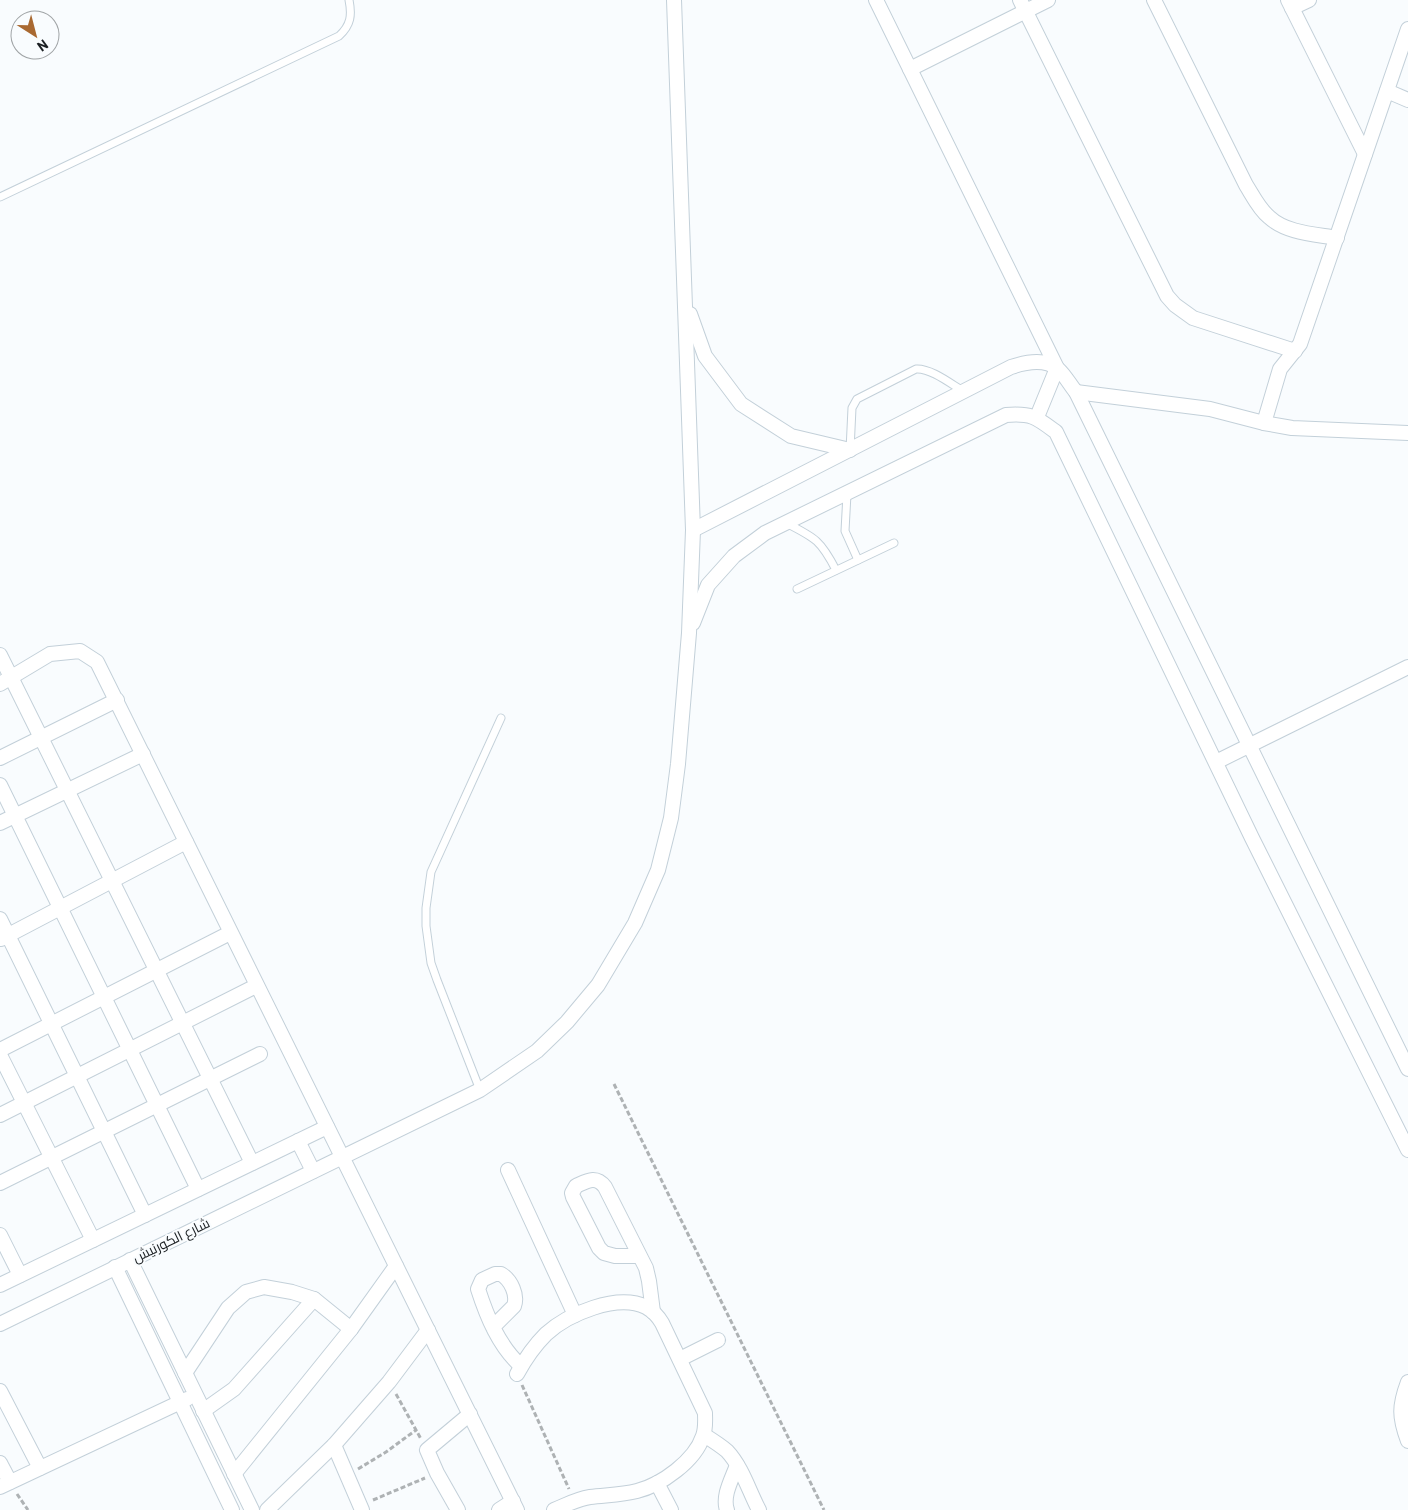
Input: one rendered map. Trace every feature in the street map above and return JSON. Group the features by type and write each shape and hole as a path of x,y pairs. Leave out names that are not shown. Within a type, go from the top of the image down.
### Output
{"street":[{"path":"674,0 693,530 689,633"},
{"path":"876,0 1057,368 1076,392 1408,1069"},
{"path":"910,69 1023,6 1048,0"},
{"path":"1154,0 1257,204 1269,218 1284,227 1337,238"},
{"path":"1310,0 1290,4 1365,154"},
{"path":"1023,6 1174,306 1193,318 1295,351"},
{"path":"1264,423 1280,369 1300,344 1408,29"},
{"path":"1387,92 1408,100"},
{"path":"685,300 705,356 741,404 791,436 850,450"},
{"path":"693,530 1011,367 1026,362 1042,362 1057,368"},
{"path":"1036,417 1057,368"},
{"path":"1076,392 1210,409 1292,428 1408,433"},
{"path":"689,633 708,585 734,556 765,533 1006,415 1022,414 1036,417 1056,432 1216,762 1408,1150"},
{"name":"شارع الكورنيش","path":"0,1324 480,1090 537,1051 567,1022 598,985 635,924 658,870 672,818 689,633"},
{"path":"6,681 50,654 80,651 97,662 515,1506 499,1510"},
{"path":"0,654 6,681 42,737 252,1163"},
{"path":"1216,762 1408,667"},
{"path":"0,758 116,700"},
{"path":"0,824 143,754"},
{"path":"0,785 198,1189"},
{"path":"4,937 186,842"},
{"path":"0,919 4,937 52,1024 146,1215"},
{"path":"0,1050 230,933"},
{"path":"0,1115 256,986"},
{"path":"0,1183 260,1054"},
{"path":"0,1055 94,1240"},
{"path":"0,1285 327,1126"},
{"path":"298,1141 313,1171"},
{"path":"508,1170 575,1315"},
{"path":"639,1256 609,1256 599,1248 573,1198 572,1193 576,1186 592,1180 599,1181 602,1184 646,1268 653,1312"},
{"path":"0,1235 20,1275"},
{"path":"130,1260 252,1510"},
{"path":"234,1474 351,1329 396,1266"},
{"path":"115,1267 232,1510"},
{"path":"185,1373 228,1308 246,1292 264,1287 292,1292 314,1299 351,1329"},
{"path":"203,1411 234,1389 314,1299"},
{"path":"493,1327 519,1370 535,1346 547,1334 575,1315 607,1305 624,1303 639,1305 653,1312 662,1323 705,1413 706,1424 699,1446 678,1469 657,1483 636,1492 554,1510"},
{"path":"267,1510 334,1445 389,1382 428,1330"},
{"path":"680,1360 718,1340"},
{"path":"1408,1382 1400,1408 1402,1425 1408,1441"},
{"path":"0,1391 40,1468"},
{"path":"0,1463 5,1484 196,1395"},
{"path":"458,1510 437,1473 427,1450 470,1414"},
{"path":"704,1435 722,1446 737,1465 759,1510"},
{"path":"334,1445 361,1508"},
{"path":"727,1510 727,1494 737,1465"},
{"path":"657,1483 671,1510"}],"lane":[{"path":"0,197 339,36 351,18 349,0"},
{"path":"850,450 852,408 857,399 916,369 930,372 964,391"},
{"path":"847,493 845,530 858,560"},
{"path":"786,523 816,540 827,552 836,570"},
{"path":"797,589 894,543"},
{"path":"480,1090 431,963 426,926 426,908 431,872 500,718"}],"path":[{"path":"614,1084 824,1510"},
{"path":"519,1370 584,1503"},
{"path":"389,1382 427,1450"},
{"path":"348,1475 386,1452 416,1430"},
{"path":"361,1508 437,1473"}]}
